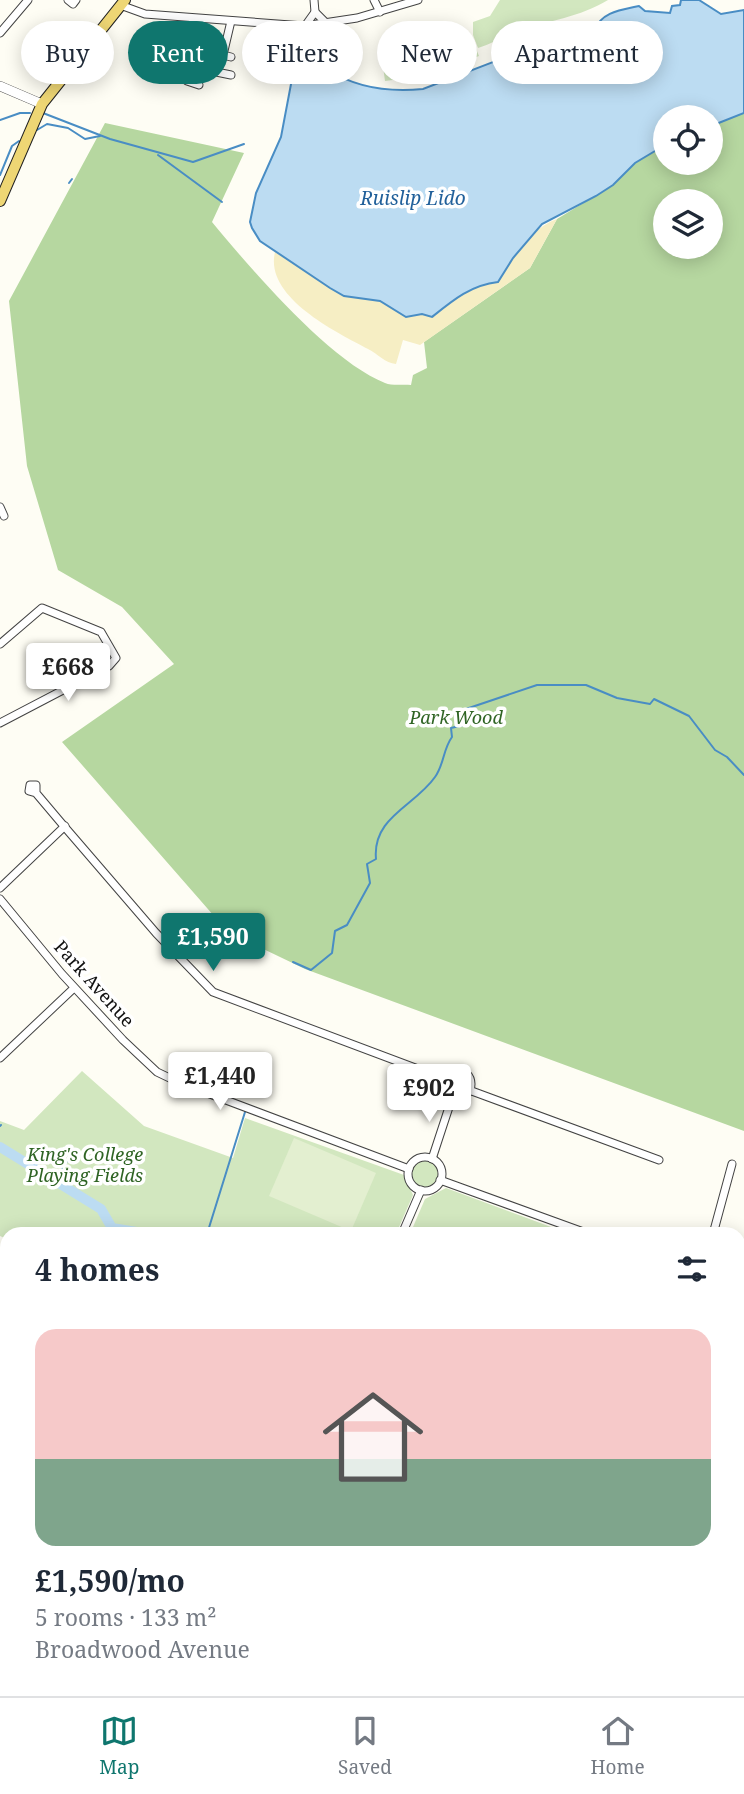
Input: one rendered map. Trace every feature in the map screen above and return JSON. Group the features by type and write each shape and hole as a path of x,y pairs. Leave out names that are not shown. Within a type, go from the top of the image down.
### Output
{"main road":[{"path":"0,201 42,104 124,3"}],"street":[{"path":"0,33 28,0"},
{"path":"314,0 315,12 324,21"},
{"path":"374,0 380,12"},
{"path":"336,21 380,12 418,0"},
{"path":"124,3 145,15 242,22"},
{"path":"309,21 315,12"},
{"path":"228,31 230,21"},
{"path":"228,74 232,75"},
{"path":"0,86 42,104"},
{"path":"0,508 2,515"},
{"path":"0,643 42,608 101,632 116,658 109,666 0,723"},
{"path":"36,793 156,933 213,992 442,1078"},
{"path":"0,888 65,827"},
{"name":"Park Avenue","path":"0,899 74,988 158,1072 178,1082 409,1169"},
{"path":"0,1058 74,988"},
{"path":"451,1070 462,1071 469,1078 469,1090 462,1097 452,1098 443,1092 442,1078 451,1070"},
{"path":"469,1090 659,1160"},
{"path":"432,1159 452,1098"},
{"path":"418,1158 432,1159 441,1170 440,1180 432,1188 421,1190 409,1180 409,1169 418,1158"},
{"path":"715,1227 732,1164"},
{"path":"440,1180 570,1227"},
{"path":"405,1227 421,1190"}],"green space":[{"path":"500,0 608,0 575,15 553,21 491,21 491,43 478,48 476,21 490,16"},
{"name":"Park Wood","path":"744,113 744,1131 305,969 228,932 62,742 174,664 122,607 58,570 27,466 9,301 105,123 244,153 212,222 316,335 363,372 391,384 411,385 413,375 427,368 424,342 530,268 557,219 613,185 635,163 653,152 653,175 723,175 723,121"},
{"name":"King's College Playing Fields","path":"82,1071 144,1126 233,1158 245,1118 404,1175 413,1195 399,1227 0,1227 0,1121 24,1130"},
{"path":"294,1138 376,1173 353,1227 342,1227 269,1196"},
{"path":"425,1161 434,1165 438,1174 434,1183 425,1187 416,1183 412,1174 416,1165"},
{"path":"446,1188 551,1227 413,1227 425,1199"}],"sand":[{"path":"557,219 530,268 420,345 403,340 396,364 338,333 305,311 280,284 275,268 275,252 344,296 380,301 406,317 422,314 432,317 471,290 498,282 530,237"}],"water":[{"name":"Ruislip Lido","path":"681,0 699,0 721,14 744,10 744,113 723,121 723,105 653,105 653,152 635,163 613,185 596,196 542,224 513,258 498,282 471,290 432,317 422,314 406,317 380,301 344,296 260,241 252,228 250,222 256,193 281,137 291,84 359,84 399,90 423,89 436,84 477,84 477,68 491,63 491,84 663,84 663,21 600,21 612,13 639,6 645,11 670,13 672,6 680,5"}],"waterway":[{"path":"0,120 20,113 30,113"},
{"path":"43,113 110,139 193,162 244,144"},
{"path":"37,130 47,124 68,128 85,139 100,136"},
{"path":"0,175 12,146 19,141"},
{"path":"158,155 222,202"},
{"path":"69,183 72,179"},
{"path":"293,962 311,970 332,953 335,931 347,925 370,883 367,864 376,859 381,833 396,813 435,777 452,737 451,728 464,725 463,710 537,685 586,685 617,698 650,704 654,699 689,716 715,750 727,757 744,775"},
{"path":"209,1227 245,1112"},
{"path":"0,1147 101,1209 111,1227"},
{"path":"56,1180 70,1156"}]}
